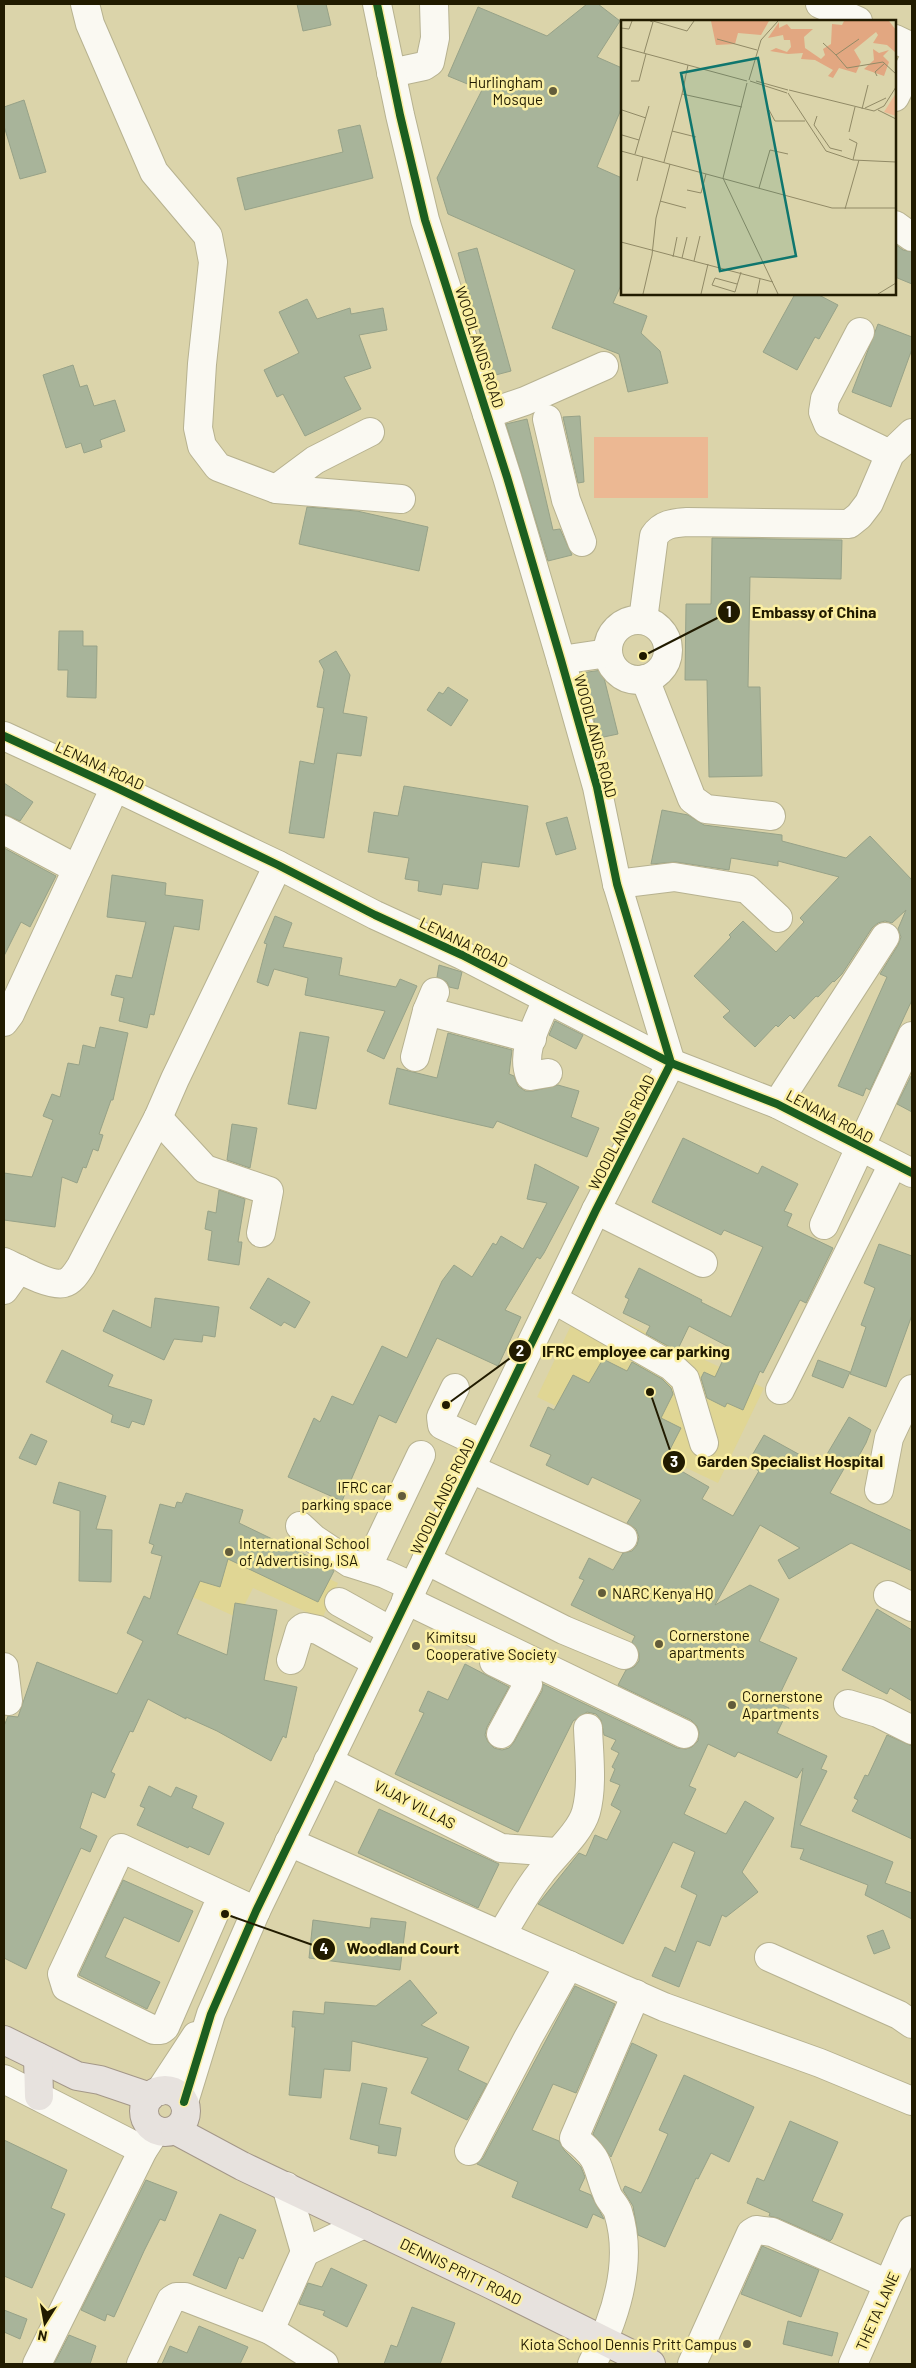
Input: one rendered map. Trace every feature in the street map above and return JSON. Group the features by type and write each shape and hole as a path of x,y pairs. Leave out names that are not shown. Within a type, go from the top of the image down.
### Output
{"main road":[{"name":"DENNIS PRITT ROAD","path":"4,2040 77,2076 96,2092 162,2116 224,2157 364,2224 605,2346 651,2364"},
{"path":"38,2057 39,2096"}],"street":[{"path":"85,4 90,24 154,172 208,236 214,262 202,364 198,428 202,446 218,467 276,489 401,499"},
{"name":"WOODLANDS ROAD","path":"37,2364 162,2116 211,2014 256,1911 328,1761 596,1210 671,1063 617,884 597,787 561,660 487,414 425,220 377,4"},
{"path":"391,73 424,66 430,62 435,38 434,4"},
{"path":"820,4 856,20"},
{"path":"896,39 912,47"},
{"path":"896,97 912,62"},
{"path":"896,100 912,109"},
{"path":"896,226 912,237"},
{"path":"860,332 825,399 823,412 828,424 890,454"},
{"path":"487,414 525,401 604,366"},
{"path":"547,419 566,500 582,542"},
{"path":"276,489 315,460 370,432"},
{"path":"643,620 654,536 658,528 687,522 849,524 860,516 869,503 890,454 912,433"},
{"path":"643,620 657,626 666,638 668,652 664,666 653,676 639,680 625,677 613,667 608,653 609,642 614,632 622,625 632,621 643,620"},
{"path":"561,660 608,653"},
{"path":"646,678 692,799 706,809 771,816"},
{"name":"LENANA ROAD","path":"4,736 115,787 278,865 375,915 462,955 671,1063 778,1104 903,1169"},
{"path":"4,1022 10,1014 115,787"},
{"path":"4,830 77,869"},
{"path":"9,1274 52,1283 64,1283 73,1278 81,1266 158,1118 278,865"},
{"path":"617,884 674,878 747,889 778,918"},
{"path":"778,1104 885,937"},
{"path":"547,999 526,1054 526,1066 530,1076 548,1073"},
{"path":"415,1057 431,1002 532,1039"},
{"path":"824,1226 912,1036"},
{"path":"158,1118 205,1169 269,1191 261,1233"},
{"path":"780,1390 903,1169"},
{"path":"596,1210 703,1263"},
{"path":"553,1299 671,1366 685,1380 704,1444"},
{"path":"454,1388 441,1417 442,1424 482,1444"},
{"path":"879,1490 889,1438 912,1389"},
{"path":"367,1568 421,1455"},
{"path":"471,1469 623,1538"},
{"path":"300,1526 314,1539 350,1563 367,1568 403,1608 527,1680 528,1684 501,1734"},
{"path":"426,1560 564,1630 624,1655"},
{"path":"888,1595 912,1607"},
{"path":"339,1602 403,1608 684,1734"},
{"path":"291,1660 300,1630 304,1627 318,1630 376,1662"},
{"path":"4,1668 8,1701"},
{"path":"848,1704 878,1713 912,1730"},
{"path":"501,1935 538,1876 556,1852 576,1833 585,1814 589,1794 588,1728"},
{"name":"VIJAY VILLAS","path":"328,1761 502,1848 556,1852"},
{"path":"289,1842 664,2008 820,2063 912,2101"},
{"path":"222,1896 165,2027 161,2030 154,2030 66,1988 62,1974 121,1848 256,1911"},
{"path":"769,1957 899,2015 912,2024"},
{"path":"468,2151 569,1965"},
{"path":"592,2364 605,2346 620,2288 626,2254 618,2211 609,2196 598,2162 574,2138 636,1994"},
{"path":"4,2079 39,2096 162,2116"},
{"path":"278,2182 305,2252"},
{"path":"270,2330 305,2252 364,2224"},
{"path":"692,2364 751,2233 756,2230 764,2229 772,2232 888,2284"},
{"name":"THETA LANE","path":"853,2364 912,2230"},
{"path":"141,2364 171,2300 176,2297 185,2297 270,2330 324,2364"},
{"path":"575,2364 605,2346"}],"shaded area":[{"path":"594,437 708,437 708,498 594,498"},
{"path":"582,1302 764,1388 718,1483 537,1397"},
{"name":"International School of Advertising, ISA","path":"202,1520 338,1583 322,1619 253,1588 238,1618 171,1587"}],"building":[{"path":"297,4 326,4 331,25 303,31"},
{"path":"587,4 598,4 620,21 597,57 621,68 621,109 597,167 621,178 621,285 613,303 647,316 641,333 660,351 668,383 628,392 619,354 552,328 575,270 448,214 437,178 482,90 448,76 478,7 547,36"},
{"path":"24,100 46,172 20,179 4,126 4,107"},
{"path":"360,125 373,178 245,210 237,178 343,152 338,130"},
{"path":"896,245 903,250 912,252 912,284 896,277"},
{"path":"477,248 511,371 492,376 458,253"},
{"path":"794,295 819,295 838,305 819,339 815,337 797,370 763,352"},
{"path":"307,299 317,319 350,308 351,314 383,308 387,330 359,335 371,368 344,377 361,409 305,436 283,394 277,397 264,370 299,353 279,312"},
{"path":"878,324 912,337 912,349 891,407 852,392"},
{"path":"73,365 80,387 87,385 94,406 115,400 125,431 100,440 102,447 84,453 81,443 66,448 43,375"},
{"path":"580,416 584,482 578,483 563,417"},
{"path":"527,419 553,530 560,529 572,555 548,561 506,424"},
{"path":"307,507 357,511 428,527 419,571 299,544"},
{"path":"712,538 842,540 841,579 750,577 748,687 760,687 762,776 709,777 707,680 685,680 686,604 711,604"},
{"path":"59,631 83,631 83,646 97,646 96,698 67,697 68,670 58,670"},
{"path":"336,651 350,675 343,713 367,717 361,756 337,753 324,838 289,833 300,761 314,764 324,708 317,707 324,670 319,661"},
{"path":"602,670 618,734 599,738 581,673"},
{"path":"448,687 468,700 451,726 427,710 439,692 443,694"},
{"path":"4,783 33,802 20,821 4,814"},
{"path":"404,786 528,806 519,867 482,862 478,889 443,884 441,895 418,891 419,881 405,879 409,858 368,852 374,812 398,816"},
{"path":"662,810 688,815 704,825 782,835 782,841 846,858 870,836 912,880 912,1000 870,1090 866,1088 863,1096 838,1086 887,977 880,974 898,945 901,937 898,929 906,910 892,923 885,921 878,923 872,928 842,974 818,997 816,996 794,1019 790,1015 778,1027 776,1025 755,1047 723,1017 730,1011 694,976 731,937 729,935 743,921 776,952 804,922 800,918 839,877 778,861 778,866 731,858 729,870 676,862 651,864"},
{"path":"567,817 576,849 556,855 546,823"},
{"path":"4,848 56,876 30,927 21,922 4,956"},
{"path":"112,875 166,883 165,895 203,900 199,930 174,926 154,1015 150,1014 147,1028 119,1021 124,998 111,995 116,975 132,978 146,922 107,917"},
{"path":"275,916 292,923 283,947 342,958 339,975 396,987 400,979 417,986 384,1059 367,1051 385,1011 305,995 308,978 274,969 268,986 257,982 267,944 264,943"},
{"path":"439,965 462,972 458,989 449,987 447,982 437,977"},
{"path":"555,1021 583,1035 576,1049 549,1035"},
{"path":"100,1027 128,1033 113,1100 111,1100 99,1134 103,1135 98,1151 93,1149 86,1168 83,1167 77,1183 62,1177 55,1227 4,1220 4,1173 32,1177 53,1120 43,1116 52,1094 60,1097 68,1063 79,1065 83,1045 95,1048"},
{"path":"300,1032 329,1037 316,1109 288,1104"},
{"path":"448,1033 512,1050 509,1074 514,1076 518,1086 525,1091 558,1085 579,1091 571,1117 599,1128 587,1157 497,1121 493,1128 389,1104 397,1068 437,1078"},
{"path":"912,1077 912,1112 897,1104"},
{"path":"232,1124 257,1128 250,1168 227,1160"},
{"path":"683,1138 758,1174 762,1166 798,1184 784,1211 792,1214 787,1226 833,1248 806,1303 800,1300 763,1373 760,1371 743,1410 727,1403 725,1407 707,1398 701,1378 704,1372 715,1377 729,1347 689,1326 677,1351 646,1334 650,1326 623,1313 629,1299 625,1297 639,1268 731,1317 763,1247 724,1230 721,1235 652,1202"},
{"path":"535,1164 579,1187 544,1253 540,1259 537,1257 505,1310 521,1317 498,1366 437,1338 396,1423 379,1415 342,1501 288,1477 314,1418 320,1422 332,1396 353,1405 382,1346 407,1358 442,1281 454,1265 472,1277 493,1243 496,1245 501,1236 523,1249 547,1203 527,1199"},
{"path":"219,1190 245,1199 238,1242 242,1242 239,1265 208,1260 212,1231 205,1229 208,1211 216,1213"},
{"path":"879,1244 912,1256 912,1315 886,1387 850,1374 866,1327 861,1325 875,1288 864,1283"},
{"path":"268,1278 310,1302 295,1328 284,1322 281,1326 250,1308"},
{"path":"155,1298 219,1307 215,1337 203,1335 202,1342 174,1339 164,1360 103,1331 113,1310 151,1328"},
{"path":"62,1350 113,1375 108,1386 152,1400 144,1425 132,1421 129,1428 111,1422 113,1415 46,1382"},
{"path":"603,1359 627,1371 632,1362 662,1379 671,1388 673,1394 661,1418 681,1428 664,1461 709,1487 702,1499 733,1516 759,1471 747,1464 764,1435 820,1466 849,1417 871,1430 855,1463 849,1460 830,1493 912,1531 912,1571 851,1543 789,1579 778,1560 800,1548 760,1525 715,1605 750,1585 779,1599 759,1641 797,1658 776,1702 789,1708 777,1733 827,1756 821,1769 827,1771 800,1825 893,1862 885,1883 912,1893 912,1919 865,1895 868,1885 800,1859 804,1849 791,1847 803,1768 797,1778 738,1752 735,1757 708,1744 689,1786 696,1789 684,1814 726,1834 745,1801 774,1818 742,1872 758,1892 726,1917 722,1915 710,1946 697,1941 679,1987 652,1976 665,1947 675,1952 697,1895 681,1887 695,1852 673,1842 623,1944 538,1904 579,1853 586,1856 595,1835 607,1840 621,1811 611,1805 620,1785 610,1781 615,1769 612,1767 619,1753 611,1749 616,1740 604,1735 601,1720 596,1714 587,1712 573,1721 518,1832 395,1774 424,1713 419,1711 428,1691 448,1700 465,1664 509,1687 487,1727 485,1735 488,1742 494,1748 502,1750 509,1748 514,1742 542,1691 543,1684 677,1748 686,1749 692,1747 698,1741 699,1732 697,1726 691,1720 618,1685 626,1670 634,1667 639,1661 639,1653 632,1642 635,1636 571,1605 584,1580 579,1578 589,1558 613,1570 623,1553 632,1551 637,1545 639,1537 636,1529 627,1523 641,1500 592,1477 588,1485 546,1465 551,1455 530,1446 548,1407 554,1410 573,1375 589,1383"},
{"path":"818,1360 850,1372 843,1388 812,1376"},
{"path":"31,1434 47,1441 36,1465 19,1458"},
{"path":"59,1482 106,1496 96,1529 112,1530 111,1582 79,1581 80,1511 53,1503"},
{"path":"186,1493 243,1510 239,1523 320,1562 334,1571 318,1602 228,1559 220,1587 200,1581 177,1634 227,1655 235,1603 277,1610 264,1680 297,1687 286,1738 283,1736 271,1761 217,1731 186,1717 186,1719 148,1699 133,1732 130,1731 111,1772 115,1774 105,1798 92,1792 80,1828 97,1836 90,1852 81,1848 26,1969 4,1958 4,1726 8,1716 18,1717 37,1662 117,1694 143,1641 127,1633 144,1596 150,1599 162,1556 151,1553 154,1545 149,1543 160,1504 175,1508 177,1502 182,1503"},
{"path":"877,1609 912,1630 912,1701 890,1688 887,1694 842,1670"},
{"path":"887,1735 912,1746 912,1839 852,1811 858,1800 854,1798 865,1775 868,1776"},
{"path":"149,1786 171,1797 176,1787 197,1796 192,1808 224,1823 209,1855 189,1846 188,1848 137,1825 145,1808 140,1806"},
{"path":"379,1809 499,1864 478,1908 358,1853"},
{"path":"123,1880 193,1911 179,1942 124,1917 105,1957 160,1982 147,2009 79,1975"},
{"path":"371,1918 406,1922 400,1970 309,1958 313,1920 370,1928"},
{"path":"883,1930 890,1948 874,1954 867,1936"},
{"path":"410,1980 437,2013 421,2025 469,2047 458,2070 487,2084 467,2120 411,2093 428,2058 352,2041 350,2071 324,2069 321,2098 289,2095 295,2027 292,2027 293,2011 324,2014 325,2002 376,2006"},
{"path":"575,1986 615,2004 576,2093 553,2084 532,2130 559,2141 564,2150 581,2167 585,2177 579,2190 591,2195 604,2219 593,2214 587,2228 512,2197 518,2182 477,2164 483,2158"},
{"path":"632,2043 657,2055 611,2157 593,2134"},
{"path":"684,2075 754,2107 729,2162 711,2153 698,2179 696,2178 665,2247 638,2235 633,2206 623,2190 625,2186 641,2193 668,2134 659,2130"},
{"path":"362,2083 387,2088 379,2124 401,2128 396,2156 378,2153 379,2146 350,2139"},
{"path":"790,2121 838,2142 812,2201 843,2214 830,2241 778,2218 769,2216 770,2213 747,2203 757,2178 764,2181"},
{"path":"4,2140 67,2170 51,2208 65,2214 32,2288 4,2276"},
{"path":"146,2180 177,2192 165,2221 160,2219 114,2317 107,2314 105,2321 81,2310"},
{"path":"220,2214 256,2230 243,2259 239,2257 226,2289 193,2275"},
{"path":"762,2246 819,2270 801,2317 741,2294"},
{"path":"331,2268 367,2285 347,2327 323,2315 325,2311 299,2304 308,2283 322,2287"},
{"path":"412,2307 455,2323 440,2364 384,2364 391,2345 397,2347"},
{"path":"4,2310 27,2319 20,2339 4,2332"},
{"path":"788,2321 838,2333 832,2356 783,2344"},
{"path":"199,2326 248,2347 240,2364 162,2364 170,2346 187,2353"},
{"path":"69,2335 96,2346 90,2364 54,2364"}],"cycle path":[{"path":"184,2102 211,2014 256,1911 596,1210 671,1063 617,884 597,787 561,660 507,477 425,220 400,115 377,4"},
{"path":"4,736 115,787 278,865 375,915 462,955 671,1063 777,1104 912,1173"}],"place":[{"name":"Hurlingham Mosque","path":"553,91"},
{"name":"Embassy of China","path":"643,656"},
{"name":"Garden Specialist Hospital","path":"650,1392"},
{"name":"IFRC employee car parking","path":"446,1405"},
{"name":"IFRC car parking space","path":"402,1496"},
{"name":"International School of Advertising, ISA","path":"229,1552"},
{"name":"NARC Kenya HQ","path":"602,1593"},
{"name":"Cornerstone apartments","path":"659,1644"},
{"name":"Kimitsu Cooperative Society","path":"416,1646"},
{"name":"Cornerstone Apartments","path":"732,1705"},
{"name":"Woodland Court","path":"225,1914"},
{"name":"Kiota School Dennis Pritt Campus","path":"747,2344"}]}
